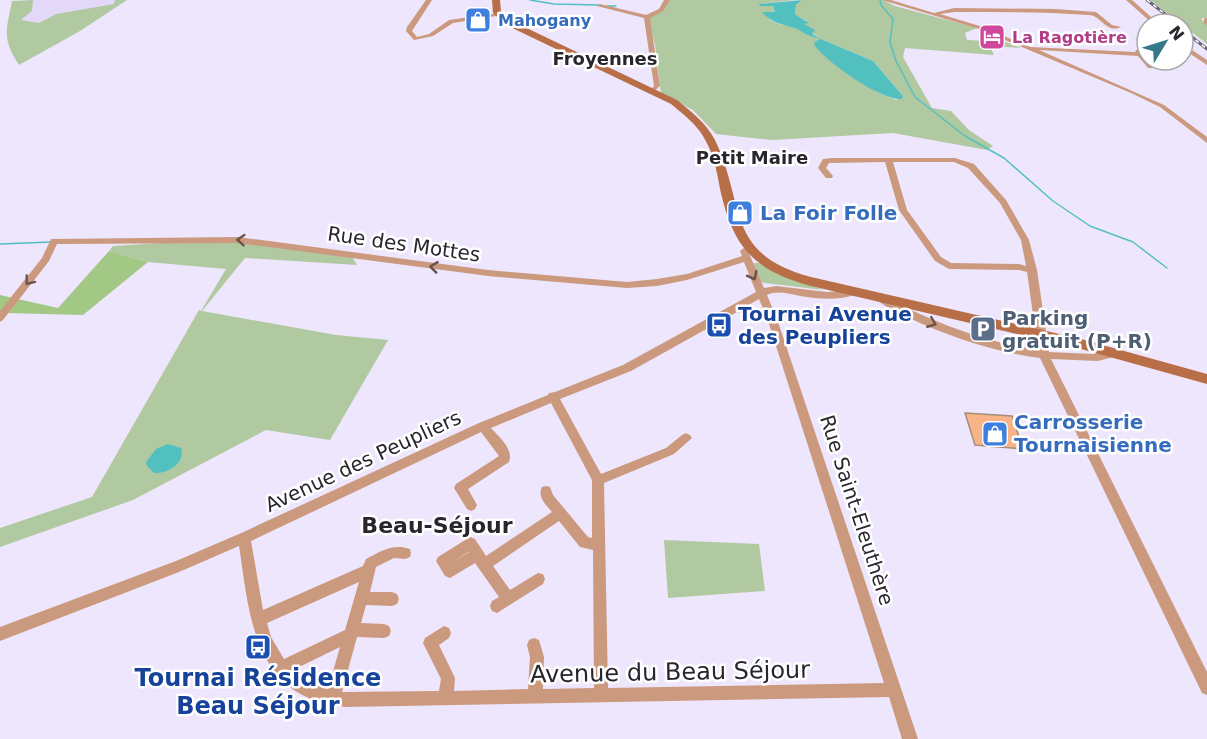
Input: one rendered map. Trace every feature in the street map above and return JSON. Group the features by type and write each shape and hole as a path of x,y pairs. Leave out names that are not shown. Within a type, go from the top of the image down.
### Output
{"main road":[{"path":"496,0 496,10 509,23 690,112 708,132 714,145 746,252 767,264 786,274 854,292 1040,334 1207,379"}],"street":[{"path":"429,0 410,27 411,36 416,39 431,35 452,21 499,15"},
{"path":"600,6 647,17 662,9 668,0"},
{"path":"885,0 981,28 1156,103 1207,141"},
{"path":"1129,0 1142,12"},
{"path":"934,14 950,10 1055,11 1096,14 1111,27"},
{"path":"647,17 657,86 652,92"},
{"path":"1024,47 1135,52"},
{"path":"888,160 903,210 939,259 949,266 1019,267 1032,270"},
{"path":"829,176 822,168 826,161 955,160 971,166 1002,202 1025,240 1032,270 1044,355 1207,687"},
{"name":"Rue des Mottes","path":"0,318 46,259 54,241 238,240 352,257 555,279 645,284 703,273 746,252"},
{"name":"Rue Saint-Eleuthère","path":"746,252 772,319 910,739"},
{"name":"Avenue des Peupliers","path":"0,634 179,566 483,426 627,368 763,294 776,289 832,295 854,292"},
{"path":"880,298 903,312 1005,350 1092,358 1106,357 1113,353"},
{"path":"736,308 772,319"},
{"path":"553,396 598,480 601,696"},
{"path":"471,506 459,488 505,458 505,453 483,426"},
{"path":"598,480 670,451 686,438"},
{"path":"546,491 547,497 585,543 600,545"},
{"path":"538,579 503,603 481,559 560,514"},
{"name":"Avenue du Beau Séjour","path":"244,538 264,639 280,668 299,685 333,698 345,700 894,690"},
{"path":"333,698 371,562 393,552 405,553"},
{"path":"260,620 368,572"},
{"path":"361,598 392,599"},
{"path":"280,668 351,633 384,632"},
{"path":"444,633 430,643 448,678 446,698"},
{"path":"534,645 537,657 535,696"}],"shaded area":[{"path":"33,0 125,0 56,14 39,23 21,20 32,11"},
{"path":"33,0 32,11 21,20 39,23 56,14 114,4 115,0 127,0 80,31 19,65 10,48 7,34 12,1"},
{"path":"667,0 795,0 760,4 773,6 775,13 763,12 771,20 793,27 810,36 820,37 811,33 813,31 804,24 807,21 795,14 796,5 802,0 883,0 895,6 977,28 965,33 967,40 1006,42 1021,48 990,46 994,55 905,48 903,57 932,108 951,111 969,130 993,146 987,150 893,133 772,140 716,134 693,110 661,93 655,45 648,17 662,9","holes":["821,39 873,61 903,96 896,100 877,92"]},
{"path":"802,0 796,5 795,14 809,23 804,24 815,30 812,34 821,38 773,21 762,12 775,12 773,6 760,6 759,4"},
{"path":"1150,0 1207,0 1207,17 1201,19 1207,24 1207,44 1195,35 1195,12 1166,12"},
{"path":"821,39 873,61 903,96 902,99 881,94 843,71 815,46 814,42"},
{"path":"223,239 352,257 357,265 245,258 202,311 336,335 388,340 330,440 266,430 133,500 0,547 0,528 92,497 199,310 201,311 226,269 148,262 109,251 113,246"},
{"path":"109,251 148,262 83,315 4,313 0,320 0,295 58,308"},
{"path":"753,263 759,263 782,275 824,290 764,283 760,281"},
{"path":"168,444 181,448 181,458 174,467 164,472 154,473 146,462 156,449"},
{"path":"664,540 759,544 765,591 668,598"}],"building":[{"name":"Carrosserie Tournaisienne","path":"965,413 1012,416 1023,449 975,445"}],"waterway":[{"path":"530,0 554,4 599,5"},
{"path":"880,0 881,5 893,19 890,42 896,61 915,97 965,136 1004,158 1053,201 1090,226 1133,242 1167,268"},
{"path":"607,6 616,6"},
{"path":"0,244 51,242"}],"railway":[{"path":"1147,0 1162,12"},
{"path":"1195,40 1207,49"}],"place":[{"name":"Mahogany","path":"478,20"},
{"name":"La Ragotière","path":"992,37"},
{"name":"La Foir Folle","path":"740,213"},
{"name":"Tournai Avenue des Peupliers","path":"719,325"},
{"name":"Parking gratuit (P+R)","path":"983,329"},
{"name":"Carrosserie Tournaisienne","path":"995,434"},
{"name":"Tournai Résidence Beau Séjour","path":"258,647"}],"district":[{"name":"Froyennes","path":"605,59"},
{"name":"Petit Maire","path":"752,158"},
{"name":"Beau-Séjour","path":"437,525"}]}
